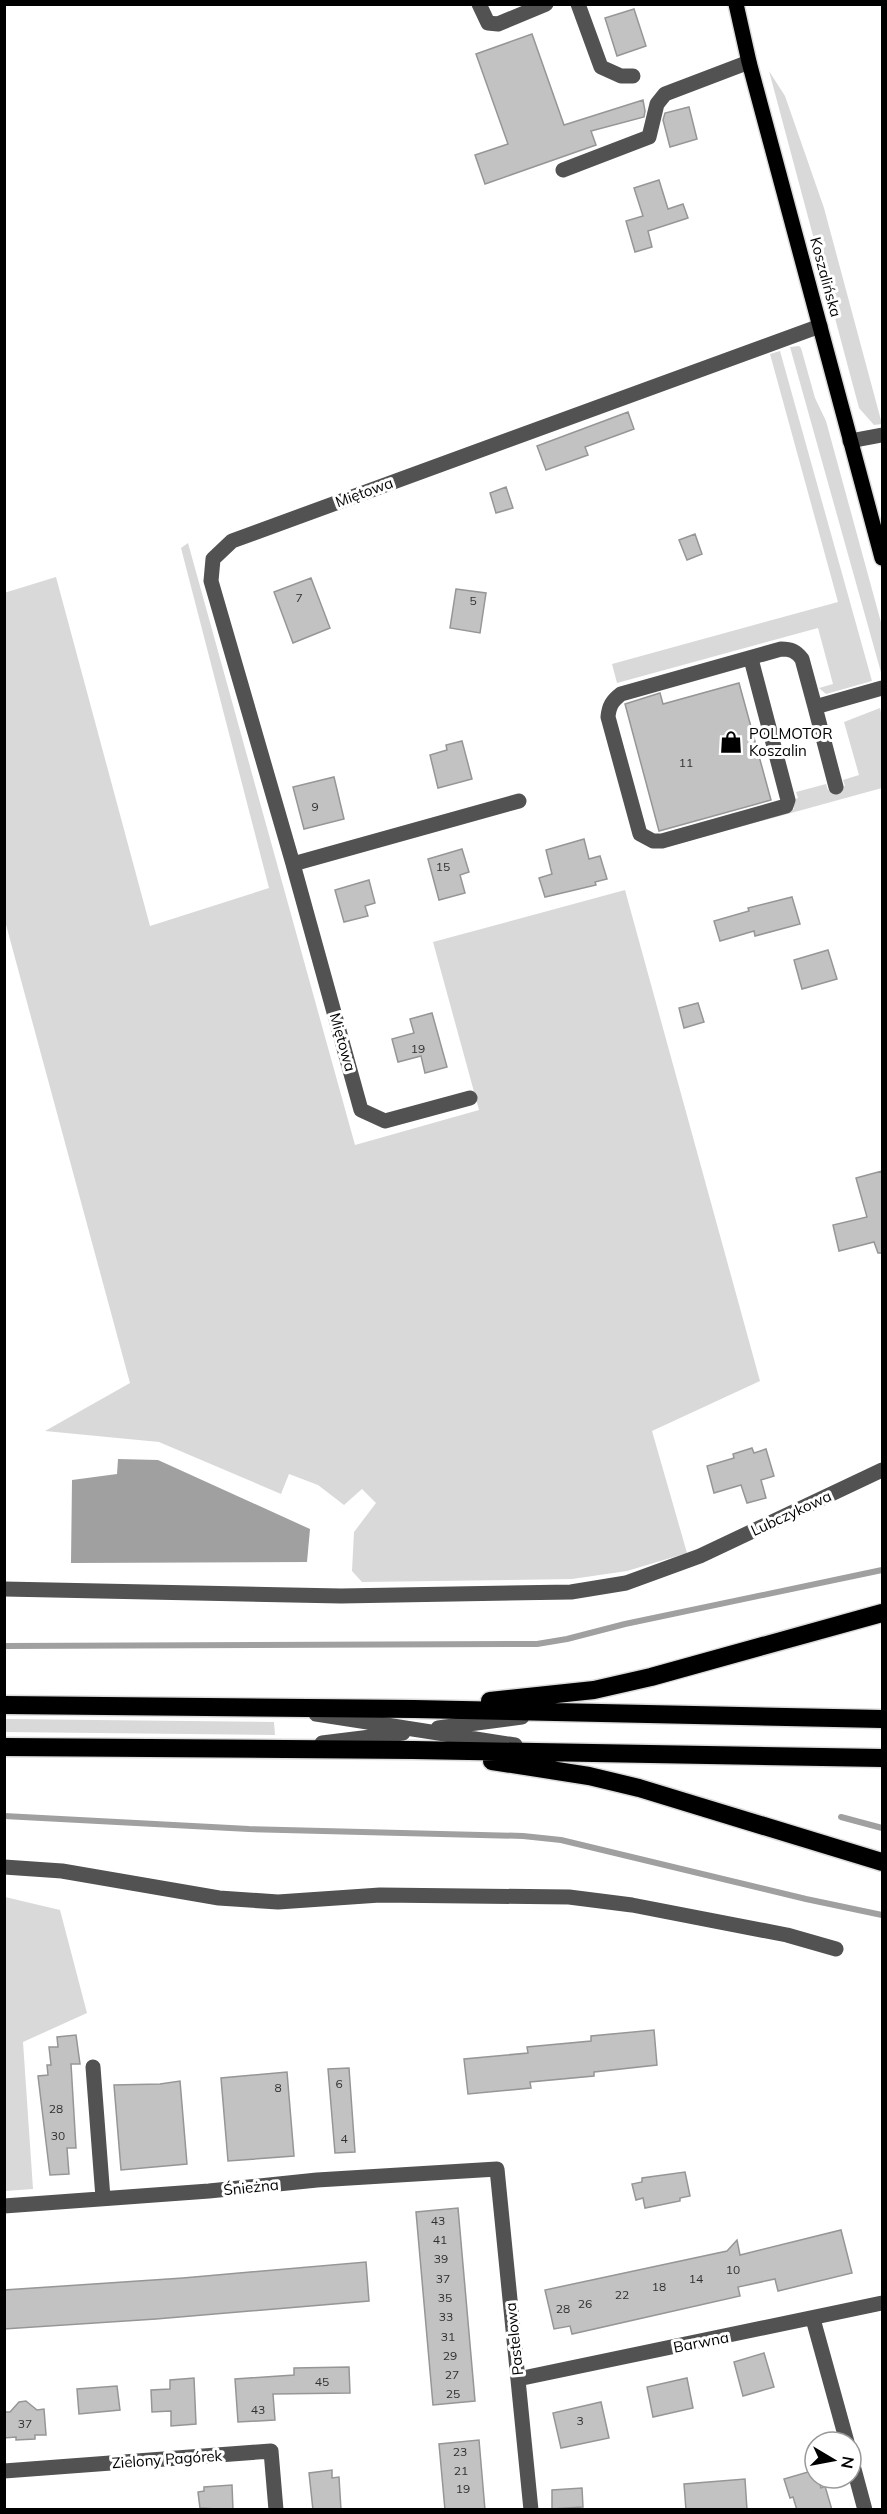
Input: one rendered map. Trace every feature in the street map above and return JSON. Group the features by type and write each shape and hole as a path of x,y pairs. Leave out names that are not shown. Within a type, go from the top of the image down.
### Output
{"highway":[{"path":"414,1709 594,1690 651,1677 882,1613"},
{"path":"4,1705 414,1709 882,1719"},
{"path":"4,1747 284,1748 882,1758"},
{"path":"413,1750 599,1778 882,1862"}],"main road":[{"name":"Koszalińska","path":"735,4 882,558"}],"street":[{"path":"478,4 488,23 498,24 546,4"},
{"path":"578,4 601,67 621,76 633,76"},
{"path":"563,170 649,137 657,104 665,94 749,62"},
{"name":"Miętowa","path":"470,1098 385,1121 362,1110 210,581 213,559 232,541 820,326"},
{"path":"850,441 882,435"},
{"path":"750,659 788,801 786,806 662,841 645,838 640,834 608,717 613,700 621,694 781,649 797,652 802,658 836,787"},
{"path":"815,707 882,688"},
{"path":"293,864 519,801"},
{"name":"Lubczykowa","path":"4,1589 341,1596 571,1592 626,1583 700,1556 882,1470"},
{"path":"268,1707 556,1752"},
{"path":"284,1748 557,1713"},
{"path":"4,1867 62,1871 219,1898 278,1902 380,1895 569,1897 632,1905 776,1933 836,1949"},
{"path":"93,2067 103,2198"},
{"name":"Śnieżna","path":"4,2206 209,2192 317,2180 497,2169"},
{"name":"Pastelowa","path":"497,2169 531,2510"},
{"name":"Barwna","path":"518,2379 882,2303"},
{"path":"813,2319 844,2430"},
{"name":"Zielony Pagórek","path":"4,2471 271,2451 276,2510"},
{"path":"860,2490 865,2510"}],"shaded area":[{"path":"769,71 785,96 824,208 882,424 874,425 859,408"},
{"path":"799,346 815,398 826,421 882,626 882,676 790,347"},
{"path":"780,351 872,681 826,694 819,688 833,684 818,628 617,683 612,664 838,602 770,354"},
{"path":"188,543 355,1145 479,1110 433,942 625,890 760,1381 652,1431 687,1553 627,1571 572,1579 362,1582 352,1571 354,1532 376,1503 362,1489 344,1505 318,1485 289,1474 281,1494 159,1442 45,1431 130,1383 5,921 4,593 56,577 150,926 269,888 181,548"},
{"path":"880,708 882,788 663,848 662,845 794,809 792,800 798,798 796,792 826,784 828,790 845,786 843,780 859,775 844,722"},
{"path":"118,1459 158,1460 310,1529 307,1562 71,1563 72,1480 117,1474"},
{"path":"5,1719 274,1722 275,1735 5,1732"},
{"path":"5,1897 60,1910 87,2013 23,2042 33,2189 5,2191"}],"building":[{"path":"634,9 646,46 617,56 605,18"},
{"path":"532,34 564,125 643,100 644,117 591,131 596,145 485,184 475,155 508,144 476,54"},
{"path":"689,107 697,139 670,147 663,120 665,113"},
{"path":"659,180 668,209 683,204 688,218 648,231 652,247 635,252 626,221 643,216 634,188"},
{"path":"628,412 634,429 585,447 588,455 546,470 537,446"},
{"path":"506,487 513,508 496,513 490,493"},
{"path":"695,534 702,554 687,560 679,540"},
{"path":"311,578 330,628 293,643 274,592"},
{"path":"456,589 486,593 480,633 450,628"},
{"path":"739,683 771,800 659,831 625,704 660,693 663,704"},
{"path":"462,741 472,779 438,788 430,755 447,750 446,745"},
{"path":"334,777 344,819 304,829 293,787"},
{"path":"584,839 589,859 600,856 607,879 595,882 596,885 545,897 539,878 552,874 546,850"},
{"path":"462,849 469,872 460,875 465,893 439,900 428,859"},
{"path":"369,880 375,903 365,906 368,916 344,922 335,890"},
{"path":"792,897 800,924 755,936 754,931 720,941 714,921 749,911 748,908"},
{"path":"828,950 837,979 802,989 794,960"},
{"path":"698,1003 704,1022 684,1028 679,1008"},
{"path":"432,1013 447,1067 425,1073 421,1056 398,1062 392,1039 414,1033 410,1019"},
{"path":"882,1171 882,1253 878,1253 874,1242 839,1251 833,1225 867,1217 856,1178"},
{"path":"752,1448 754,1453 766,1449 774,1476 761,1480 766,1498 747,1503 741,1485 714,1493 707,1466 734,1458 733,1454"},
{"path":"654,2030 657,2065 594,2072 594,2076 530,2082 531,2088 468,2094 464,2059 528,2053 527,2047 591,2041 591,2036"},
{"path":"76,2035 80,2064 71,2064 76,2148 67,2148 69,2174 50,2175 38,2076 48,2075 47,2065 51,2065 49,2047 58,2047 57,2037"},
{"path":"349,2068 355,2152 335,2153 328,2069"},
{"path":"287,2072 294,2156 228,2161 221,2078"},
{"path":"180,2081 187,2164 121,2170 114,2085"},
{"path":"685,2172 690,2196 680,2198 680,2201 645,2208 643,2198 636,2200 632,2184 642,2182 642,2178"},
{"path":"458,2208 475,2401 433,2405 416,2212"},
{"path":"841,2230 852,2273 778,2291 775,2279 738,2287 740,2296 572,2334 570,2326 554,2329 545,2290 727,2251 737,2240 740,2255"},
{"path":"366,2262 369,2301 4,2329 4,2290 183,2278"},
{"path":"764,2353 774,2387 743,2396 734,2362"},
{"path":"349,2367 350,2393 273,2394 275,2420 238,2422 235,2379 294,2375 294,2368"},
{"path":"194,2378 196,2424 171,2426 171,2411 152,2412 151,2390 170,2389 170,2380"},
{"path":"687,2378 693,2408 653,2417 647,2387"},
{"path":"117,2386 120,2410 79,2414 77,2389"},
{"path":"26,2401 37,2410 44,2409 46,2435 35,2435 35,2439 4,2438 4,2412 10,2412 19,2402"},
{"path":"601,2402 609,2438 561,2448 553,2413"},
{"path":"479,2440 485,2510 445,2510 439,2444"},
{"path":"332,2470 332,2478 339,2477 341,2510 313,2510 309,2473"},
{"path":"803,2473 803,2490 826,2490 832,2510 797,2510 793,2497 790,2498 784,2479"},
{"path":"745,2479 747,2510 686,2510 684,2484"},
{"path":"232,2485 233,2510 200,2508 198,2492 204,2491 204,2487"},
{"path":"582,2488 583,2507 552,2509 552,2490"}],"waterway":[{"path":"4,1646 537,1644 882,1570"},
{"path":"4,1816 249,1829 523,1836 561,1840 882,1915"},
{"path":"841,1817 882,1828"}],"place":[{"name":"POLMOTOR Koszalin","path":"731,742"}]}
